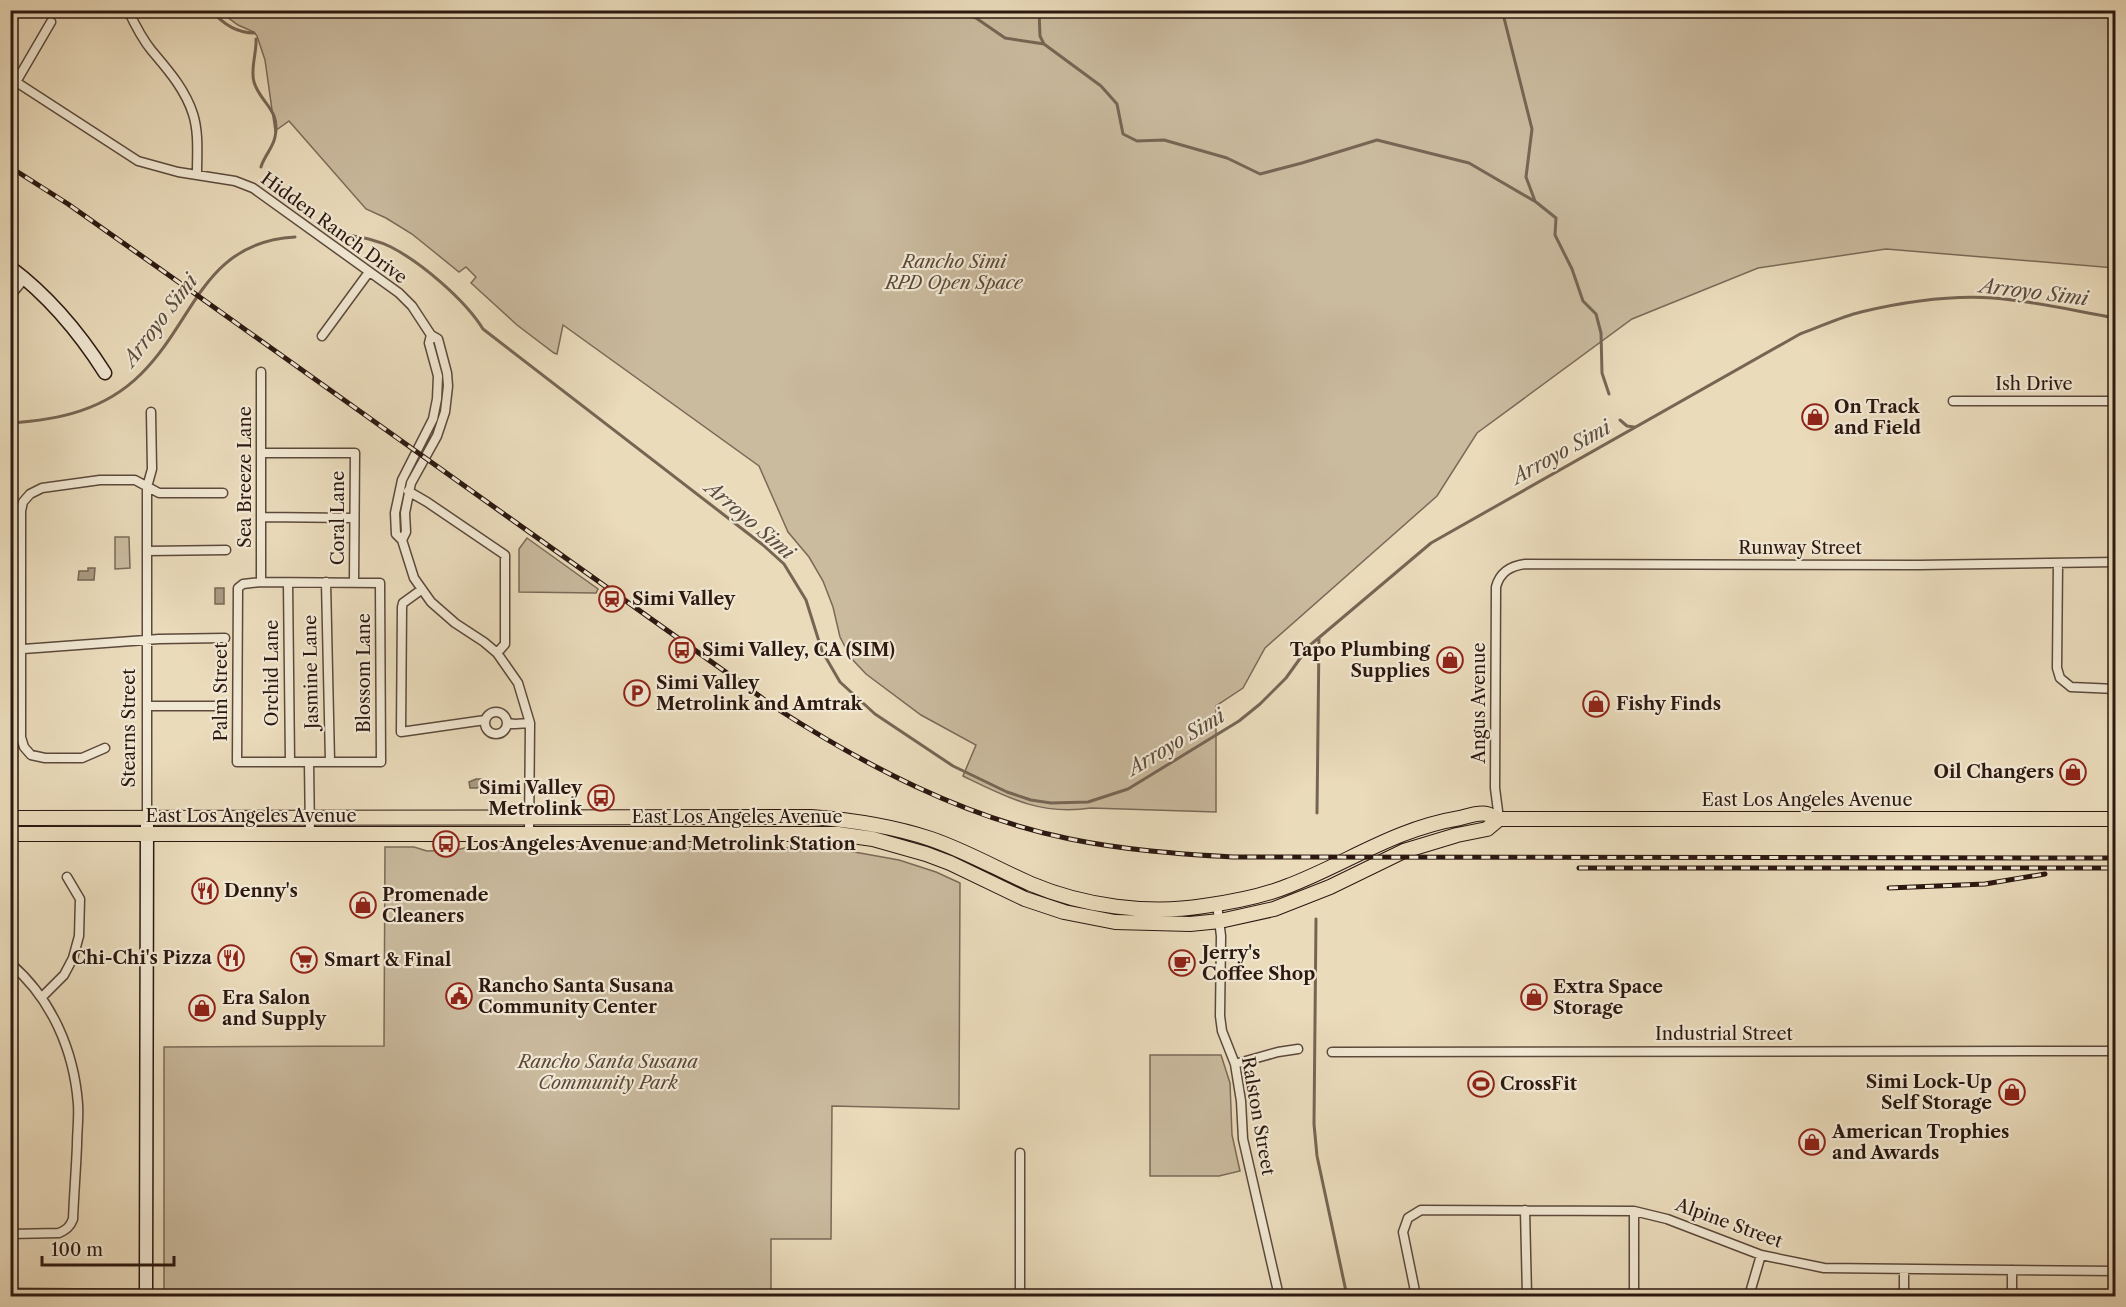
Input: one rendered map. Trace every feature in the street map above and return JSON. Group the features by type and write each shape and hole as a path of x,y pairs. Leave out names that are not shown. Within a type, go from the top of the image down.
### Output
{"main road":[{"path":"10,267 48,298 69,321 105,374"},
{"name":"East Los Angeles Avenue","path":"10,818 811,817 850,820 887,827 932,840 1037,886 1087,901 1145,908 1190,908 1239,901 1287,886 1385,840 1427,826 1485,813 1499,819 2115,819"},
{"name":"Stearns Street","path":"146,1295 147,818"},
{"name":"East Los Angeles Avenue","path":"10,834 813,834 854,836 890,843 926,854 1025,899 1064,912 1115,922 1190,924 1220,921 1274,909 1305,898 1404,851 1457,835 1487,829 1499,819"}],"street":[{"path":"128,10 151,50 169,70 193,114 197,137 197,174"},
{"path":"14,80 51,22"},
{"name":"Hidden Ranch Drive","path":"14,80 138,161 159,168 235,181 253,188 399,293 412,306 431,335 438,339 445,358 448,386 445,412 437,436 415,472 408,492 405,513 406,532 402,540"},
{"path":"322,336 369,272"},
{"path":"10,296 25,278"},
{"name":"Hidden Ranch Drive","path":"431,335 429,343 438,376 437,399 433,419 407,467 398,491 396,534 402,540 409,566 421,590 454,623 497,653 518,683 530,723 530,834"},
{"name":"Sea Breeze Lane","path":"261,372 261,582"},
{"name":"Ish Drive","path":"1953,401 2115,400"},
{"name":"Stearns Street","path":"147,818 147,487 152,469 151,412"},
{"name":"Coral Lane","path":"261,453 355,453 354,582"},
{"path":"105,748 82,758 45,758 31,755 24,747 21,737 21,511 23,502 30,494 42,488 100,480 135,480 159,493 223,493"},
{"path":"408,492 428,502 505,555 505,644 497,653"},
{"path":"261,517 354,518"},
{"path":"147,551 226,550"},
{"name":"Runway Street","path":"1496,587 1502,573 1510,567 1525,564 2115,562"},
{"path":"2058,563 2057,668 2060,678 2072,687 2115,689"},
{"path":"261,582 354,582"},
{"name":"Palm Street","path":"261,582 243,584 238,588 237,762 381,762"},
{"name":"Jasmine Lane","path":"326,582 330,762"},
{"name":"Blossom Lane","path":"354,582 380,583 381,762"},
{"name":"Orchid Lane","path":"288,583 290,762"},
{"name":"Angus Avenue","path":"1496,587 1495,788 1499,819"},
{"path":"421,590 403,603 402,607 401,732 485,720"},
{"path":"10,650 89,643 225,638"},
{"path":"148,706 220,706"},
{"path":"497,712 505,717 507,723 502,732 492,734 485,727 485,720 489,714 497,712"},
{"path":"507,723 530,723"},
{"path":"309,762 310,835"},
{"path":"42,997 64,975 73,958 79,936 80,899 67,877"},
{"name":"Ralston Street","path":"1217,904 1220,921 1222,1031 1235,1064 1241,1101 1243,1139 1279,1296"},
{"path":"10,963 23,974 42,997 63,1035 76,1081 79,1107 72,1221 68,1228 59,1233 10,1234"},
{"path":"1235,1064 1298,1049"},
{"name":"Industrial Street","path":"1332,1052 2115,1051"},
{"path":"1020,1153 1020,1296"},
{"name":"Alpine Street","path":"1416,1296 1403,1232 1407,1220 1414,1212 1421,1210 1634,1211 1667,1219 1761,1255 1824,1268 2115,1271"},
{"path":"1525,1210 1527,1296"},
{"path":"1634,1211 1634,1296"},
{"path":"1749,1296 1761,1255"},
{"path":"1904,1269 1904,1296"},
{"path":"2012,1270 2012,1296"},
{"path":"10,1293 146,1295"}],"green space":[{"name":"Rancho Simi RPD Open Space","path":"219,11 2115,11 2115,268 1886,249 1758,268 1632,319 1477,433 1437,496 1265,648 1243,688 1216,706 1216,812 1091,808 1073,810 1040,807 994,791 963,776 976,745 921,715 866,674 851,658 840,637 833,607 823,581 809,557 788,532 759,466 563,325 557,354 554,353 517,325 471,283 476,277 466,267 459,272 412,234 366,209 289,121 275,131 265,60 257,36"},
{"path":"115,537 129,537 130,568 115,569"},
{"path":"527,538 598,589 596,593 519,592 519,549"},
{"name":"Rancho Santa Susana Community Park","path":"385,847 414,847 427,851 469,847 511,847 516,851 544,851 550,847 832,848 899,860 936,872 960,883 959,1109 832,1106 831,1239 771,1239 771,1296 164,1296 164,1047 384,1046"},
{"path":"1150,1055 1221,1055 1230,1083 1232,1135 1240,1171 1219,1176 1150,1176"}],"shaded area":[{"path":"88,568 95,568 94,580 78,580 79,571 88,571"},
{"path":"215,588 224,588 224,604 215,604"},
{"path":"485,779 486,788 470,788 469,782"}],"waterway":[{"path":"211,10 230,26 254,33"},
{"path":"949,10 976,18"},
{"path":"973,10 976,18 1005,38 1044,44 1101,86 1117,104 1123,134 1137,141 1164,140 1227,158 1260,174 1377,140 1469,163 1536,202 1556,218 1555,235 1572,269 1583,301 1596,314 1601,333 1602,373 1609,394"},
{"path":"1039,10 1040,36 1044,44"},
{"path":"1502,10 1532,129 1526,177 1535,201"},
{"path":"256,39 254,82 273,113 276,127 274,141 261,167"},
{"name":"Arroyo Simi","path":"347,235 386,245 416,262 442,283 465,306 483,329 763,545 784,564 806,600 822,651 840,682 875,714 953,766 1007,792 1031,800 1051,803 1088,802 1128,789 1239,721 1286,678 1309,646 1431,543 1800,334 1861,312 1943,298 1993,298 2024,301 2116,318"},
{"name":"Arroyo Simi","path":"10,423 63,416 97,405 112,396 141,374 159,353 220,269 240,253 264,242 295,237"},
{"path":"1620,420 1627,426 1634,427"},
{"path":"1317,813 1319,638"},
{"path":"1316,919 1314,1124 1317,1156 1347,1296"}],"railway":[{"path":"10,167 68,204 187,288 776,708 880,769 954,803 992,817 1030,829 1090,843 1151,851 1233,857 2116,858"},
{"path":"1579,868 2116,868"},
{"path":"1889,888 1985,884 2045,874"}],"place":[{"name":"On Track and Field","path":"1815,417"},
{"name":"Simi Valley","path":"612,599"},
{"name":"Simi Valley, CA (SIM)","path":"682,650"},
{"name":"Tapo Plumbing Supplies","path":"1450,660"},
{"name":"Simi Valley Metrolink and Amtrak","path":"637,693"},
{"name":"Fishy Finds","path":"1596,704"},
{"name":"Oil Changers","path":"2073,772"},
{"name":"Simi Valley Metrolink","path":"601,798"},
{"name":"Los Angeles Avenue and Metrolink Station","path":"446,844"},
{"name":"Denny's","path":"205,891"},
{"name":"Promenade Cleaners","path":"363,905"},
{"name":"Chi-Chi's Pizza","path":"231,958"},
{"name":"Smart & Final","path":"304,960"},
{"name":"Jerry's Coffee Shop","path":"1182,963"},
{"name":"Rancho Santa Susana Community Center","path":"459,996"},
{"name":"Extra Space Storage","path":"1534,997"},
{"name":"Era Salon and Supply","path":"202,1008"},
{"name":"CrossFit","path":"1481,1084"},
{"name":"Simi Lock-Up Self Storage","path":"2012,1092"},
{"name":"American Trophies and Awards","path":"1812,1142"}]}
